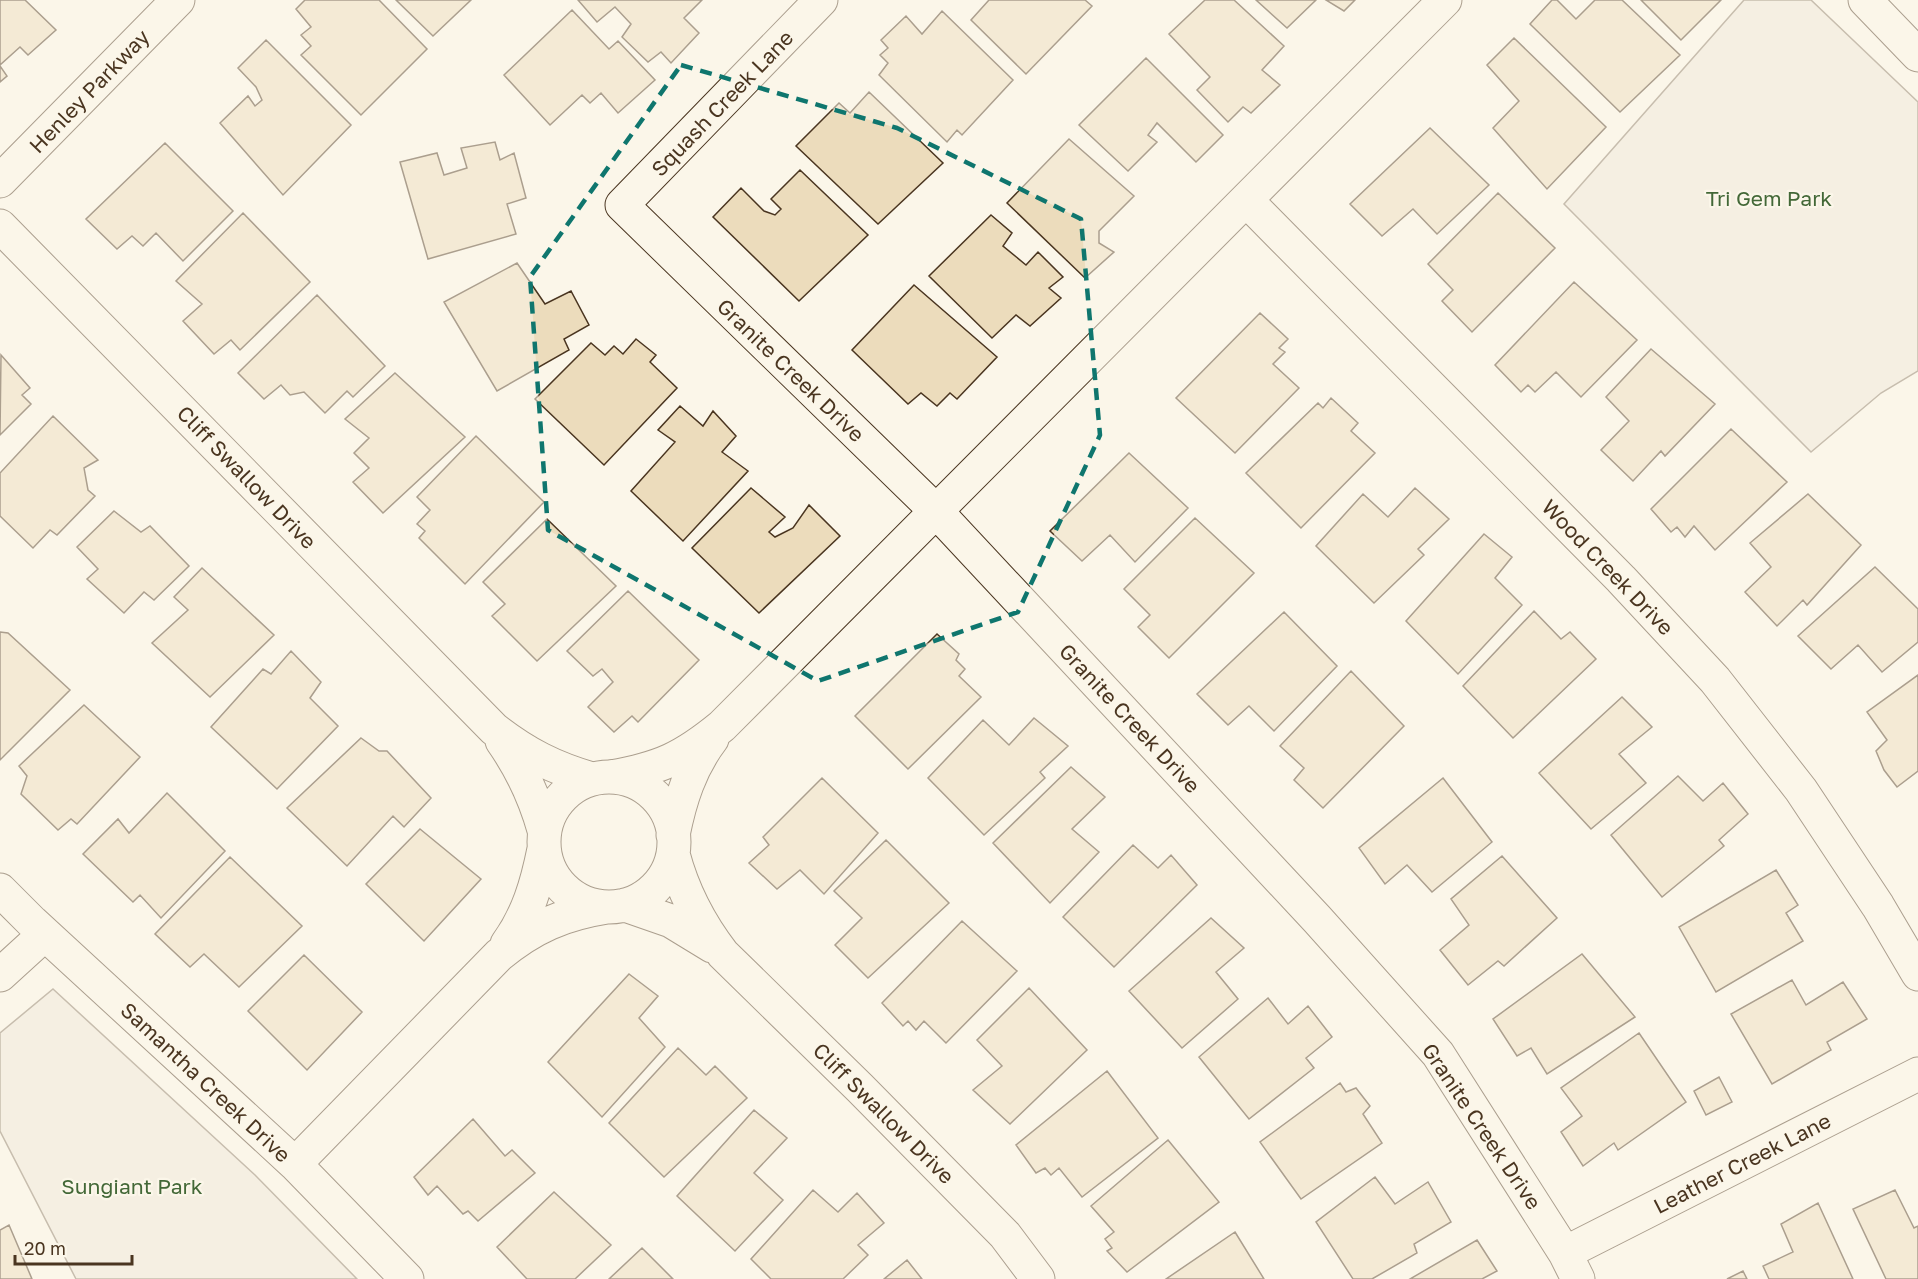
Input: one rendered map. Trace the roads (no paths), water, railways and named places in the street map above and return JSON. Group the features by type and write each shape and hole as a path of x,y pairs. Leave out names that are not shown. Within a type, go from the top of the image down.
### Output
{"street":[{"name":"Henley Parkway","path":"0,181 178,0"},
{"name":"Squash Creek Lane","path":"622,205 821,0"},
{"path":"499,956 528,909 538,879 550,813 561,797 575,786 602,778 643,771 675,760 700,745 722,726 1445,0"},
{"path":"1865,0 1918,55"},
{"name":"Wood Creek Drive","path":"1247,201 1621,579 1715,680 1801,790 1878,906 1918,974"},
{"name":"Granite Creek Drive","path":"622,205 936,511 1200,793 1438,1054 1572,1266"},
{"name":"Cliff Swallow Drive","path":"0,226 494,729 541,761 602,778"},
{"path":"295,1164 517,940 560,918 642,898 656,887 667,872 678,809 687,783 702,753 722,726"},
{"name":"Cliff Swallow Drive","path":"494,729 514,758 530,789 544,840"},
{"path":"602,778 629,780 653,795 669,817 673,845"},
{"path":"544,840 549,867 558,883 571,896 588,904 616,906"},
{"name":"Cliff Swallow Drive","path":"673,845 680,880 691,905 705,931 723,954 1005,1235 1038,1279"},
{"name":"Samantha Creek Drive","path":"0,890 295,1164 407,1279"},
{"name":"Cliff Swallow Drive","path":"616,906 671,921 698,936 723,954"},
{"path":"0,975 45,934"},
{"name":"Leather Creek Lane","path":"1572,1266 1918,1074"}],"park label":[{"name":"Tri Gem Park","path":"1769,198"},
{"name":"Sungiant Park","path":"132,1186"}]}
